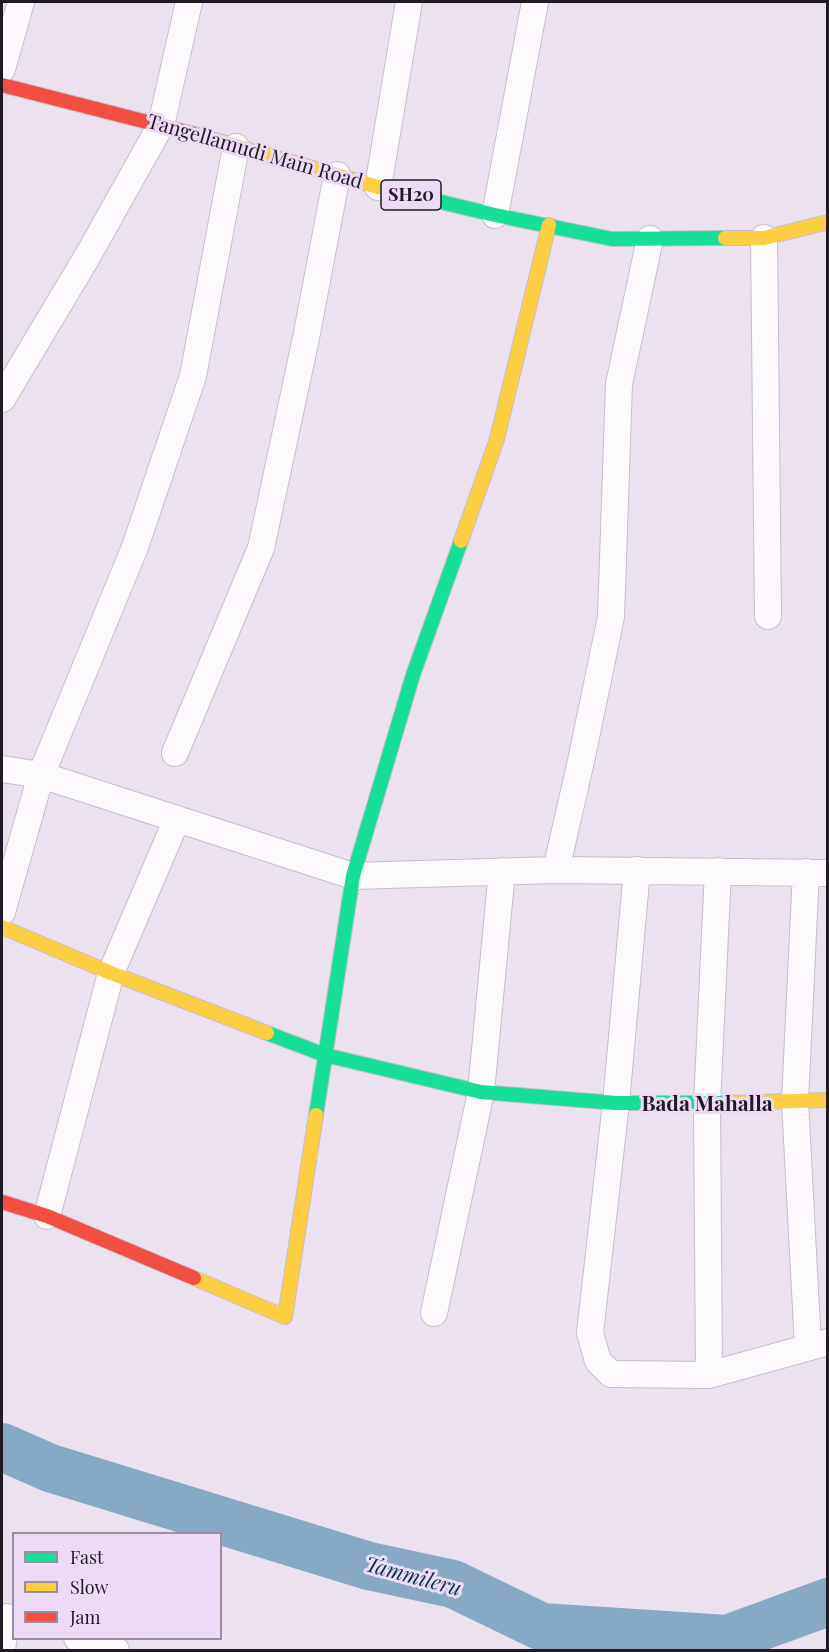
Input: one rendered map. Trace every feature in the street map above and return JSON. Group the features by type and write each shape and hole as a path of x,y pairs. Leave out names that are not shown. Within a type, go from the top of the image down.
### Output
{"street":[{"path":"2,69 21,2"},
{"path":"2,399 87,257 161,125 189,2"},
{"path":"378,187 409,2"},
{"path":"495,216 535,2"},
{"name":"Tangellamudi Main Road","path":"2,85 161,125 378,187 495,216 612,239 764,238 828,222"},
{"path":"2,912 42,775 135,547 193,376 236,147"},
{"path":"176,753 261,548 304,350 338,175"},
{"path":"2,1202 47,1216 285,1317 353,876 413,675 497,439 549,225"},
{"path":"764,238 768,616"},
{"path":"556,870 611,616 619,384 651,239"},
{"path":"2,769 42,775 353,876 556,870 637,870 817,872 795,1101 818,1344 709,1375 611,1374 598,1361 590,1333 616,1103 637,870"},
{"path":"47,1216 111,973 177,819"},
{"path":"434,1313 481,1092 502,871"},
{"path":"709,1375 707,1104 718,871"},
{"path":"2,927 111,973 325,1055 481,1092 616,1103 707,1104 828,1100"},
{"path":"2,1649 7,1617"},
{"path":"84,1640 116,1650"}],"waterway":[{"name":"Tammileru","path":"2,1447 50,1468 369,1566 453,1584 542,1627 727,1639 828,1602"}],"traffic: fast":[{"path":"412,195 612,239 725,238"},
{"path":"316,1115 353,876 413,675 461,541"},
{"path":"267,1033 325,1055 481,1092 616,1103 729,1103"}],"traffic: slow":[{"path":"194,134 412,195"},
{"path":"725,238 764,238 828,222"},
{"path":"461,541 497,439 549,225"},
{"path":"2,927 111,973 267,1033"},
{"path":"729,1103 828,1100"},
{"path":"194,1278 285,1317 316,1115"}],"traffic: jam":[{"path":"2,85 194,134"},
{"path":"2,1202 47,1216 194,1278"}],"district":[{"name":"Bada Mahalla","path":"707,1104"}]}
